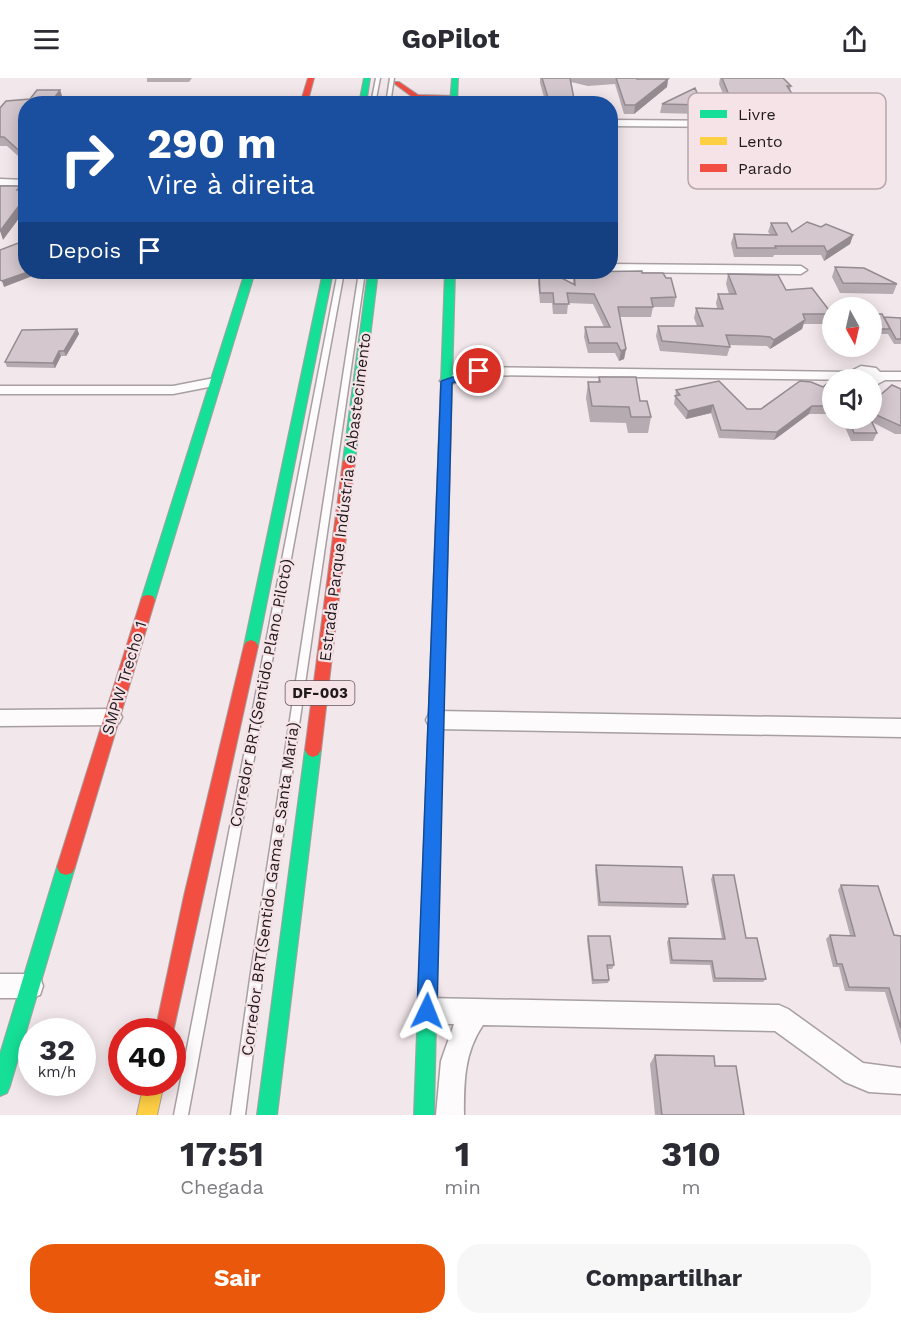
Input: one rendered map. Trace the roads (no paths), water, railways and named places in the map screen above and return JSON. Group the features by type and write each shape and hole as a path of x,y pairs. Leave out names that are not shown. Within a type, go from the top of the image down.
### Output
{"main road":[{"path":"305,96 311,78"},
{"path":"364,96 367,78"},
{"path":"453,96 455,78"},
{"path":"396,80 415,96"},
{"path":"395,96 396,80"},
{"name":"SMPW Trecho 1","path":"0,1086 214,382 248,279"},
{"path":"168,1018 193,896 242,687 327,279"},
{"name":"Estrada Parque Indústria e Abastecimento","path":"267,1115 372,279"},
{"path":"424,1115 447,364 453,279"},
{"path":"147,1115 151,1096"}],"street":[{"path":"618,123 688,124"},
{"path":"0,182 18,183"},
{"path":"618,268 801,270"},
{"path":"447,364 476,372 822,377"},
{"path":"447,381 476,372"},
{"path":"882,378 901,376"},
{"path":"0,390 173,390 214,382"},
{"path":"173,390 209,400"},
{"path":"0,717 112,717"},
{"path":"436,720 901,728"},
{"path":"0,986 31,986"},
{"path":"427,1011 779,1018 854,1073 869,1080 901,1081"},
{"path":"450,1115 452,1062 466,1026 477,1012"}],"lane":[{"path":"375,96 378,78"},
{"path":"391,96 396,80"},
{"name":"Corredor BRT(Sentido Plano Piloto)","path":"181,1115 340,279"},
{"name":"Corredor BRT(Sentido Gama e Santa Maria)","path":"238,1115 256,979 361,279"}]}
